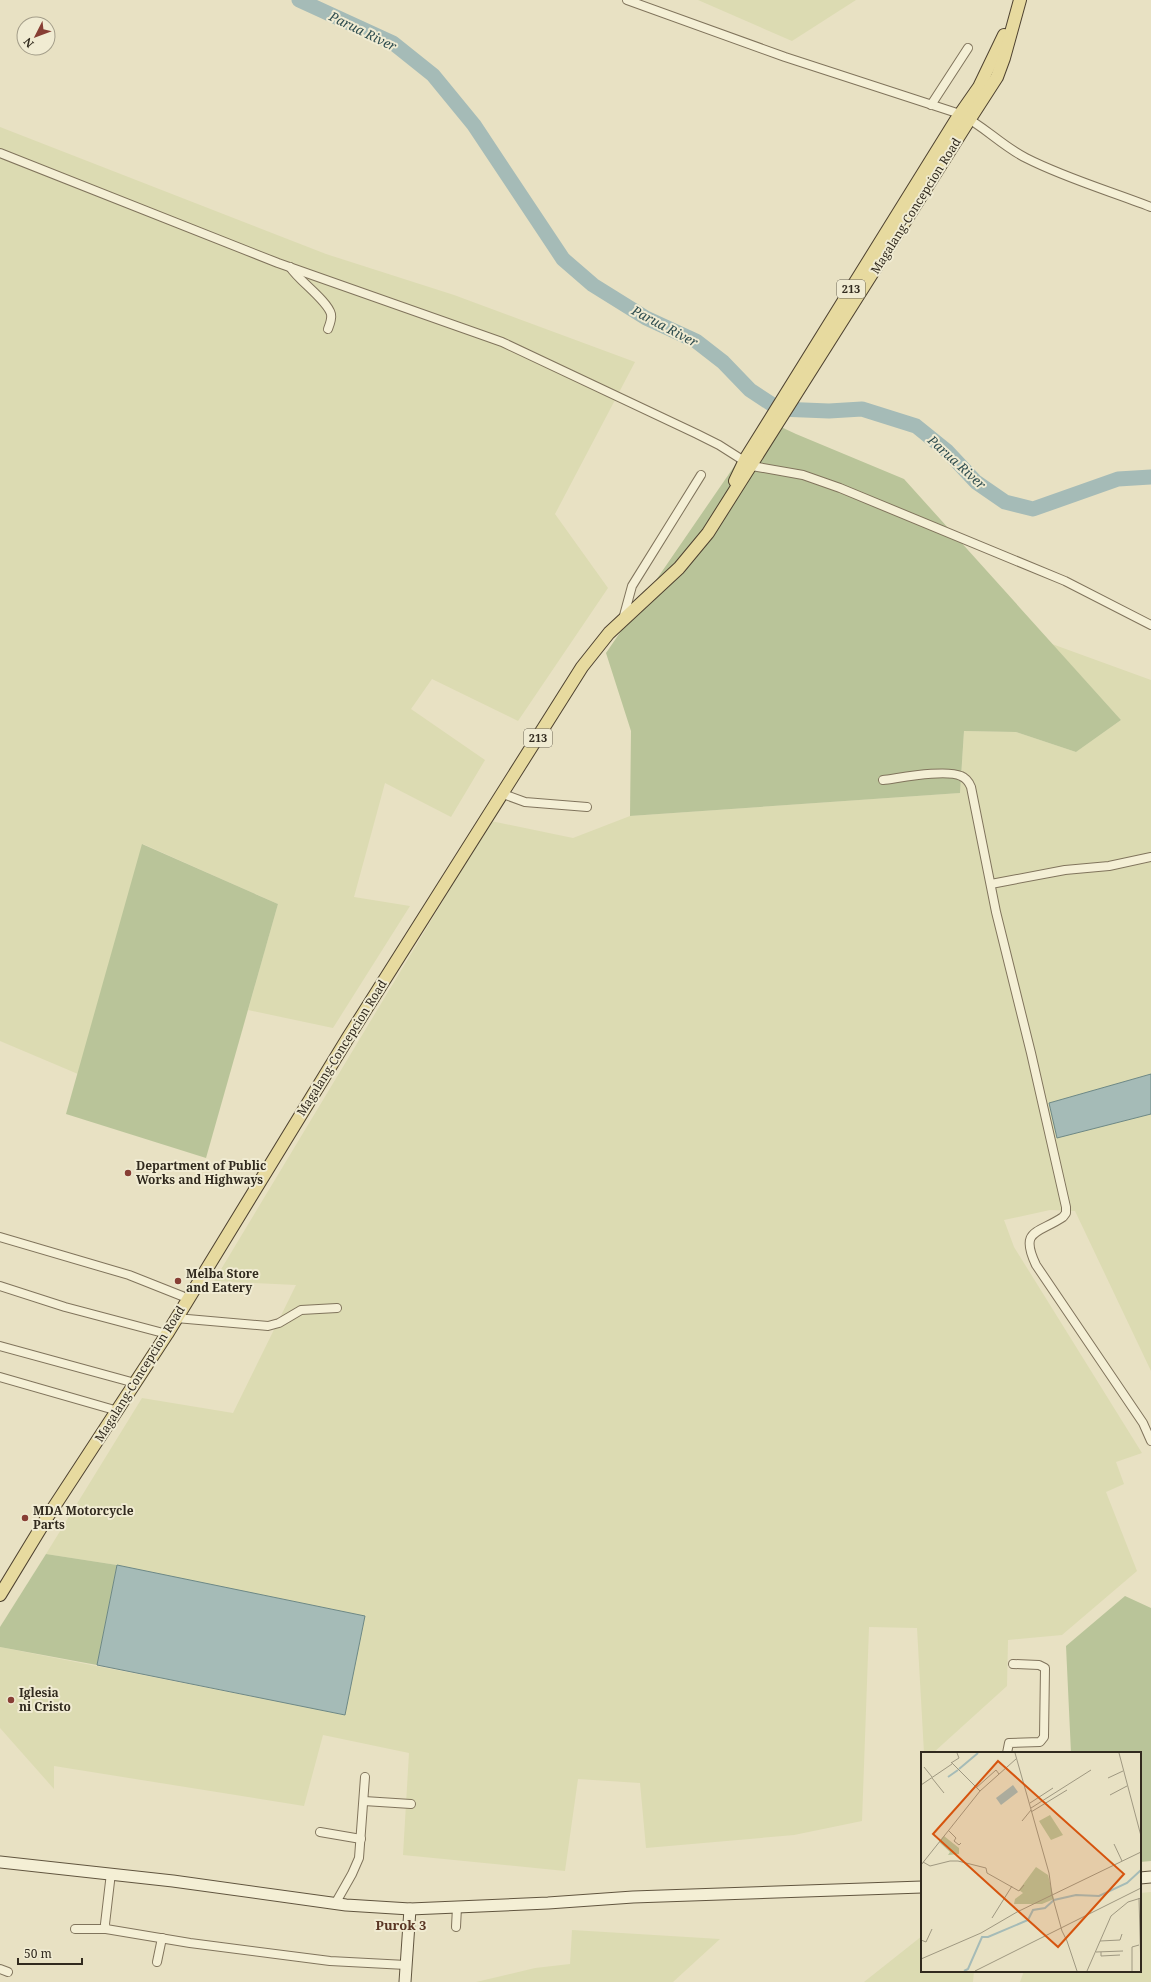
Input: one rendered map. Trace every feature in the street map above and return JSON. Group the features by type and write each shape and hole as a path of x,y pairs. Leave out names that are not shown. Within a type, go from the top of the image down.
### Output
{"main road":[{"name":"Magalang-Concepcion Road","path":"0,1595 64,1491 118,1411 167,1334 187,1298 349,1036 582,667 598,645 623,618 691,555 714,524 749,462 963,120 996,55 1017,0"},
{"name":"Magalang-Concepcion Road","path":"963,120 997,77 1004,58 1020,0"}],"street":[{"path":"627,0 771,52 931,105 963,120 1027,158 1151,207"},
{"path":"931,105 968,48"},
{"path":"0,153 290,267 502,342 685,428 749,462 803,475 840,488 1065,581 1151,625"},
{"path":"290,267 300,281 318,296 329,310 331,320 328,330"},
{"path":"623,618 632,586 701,475"},
{"path":"883,780 944,773 960,775 966,779 971,787 990,884 1066,1207 1066,1213 1063,1217 1034,1233 1030,1237 1028,1242 1030,1252 1036,1265 1143,1423 1151,1441"},
{"path":"503,794 525,802 587,807"},
{"path":"990,884 1065,870 1109,866 1151,857"},
{"path":"0,1237 129,1275 187,1298"},
{"path":"0,1286 65,1307 167,1334"},
{"path":"176,1318 268,1326 279,1323 301,1310 337,1308"},
{"path":"0,1346 135,1383"},
{"path":"0,1376 118,1411"},
{"path":"1007,1752 1009,1743 1040,1742 1044,1737 1045,1668 1039,1665 1013,1664"},
{"path":"335,1904 359,1858 365,1777"},
{"path":"364,1801 411,1804"},
{"path":"320,1832 361,1839"},
{"path":"0,1862 111,1873 233,1888 335,1904 410,1909 548,1904 633,1897 921,1887"},
{"path":"106,1929 105,1924 111,1873"},
{"path":"1141,1878 1151,1877"},
{"path":"456,1927 457,1907"},
{"path":"405,1982 410,1909"},
{"path":"75,1929 106,1929 330,1961 406,1964"},
{"path":"157,1962 162,1938"}],"green space":[{"path":"698,0 856,0 792,41"},
{"path":"0,127 326,254 454,295 635,362 555,514 608,588 518,721 432,679 411,709 485,760 451,817 385,783 354,897 410,906 333,1028 248,1010 278,904 143,844 78,1074 0,1041"},
{"path":"766,420 904,479 1121,720 1076,752 1016,732 964,731 960,793 630,816 631,731 606,653"},
{"path":"1052,644 1151,680 1151,1074 1049,1103 1057,1137 1151,1114 1151,1371 1075,1211 1050,1210 1004,1220 1014,1247 1142,1453 1116,1462 1124,1484 1106,1492 1137,1571 1062,1635 1008,1640 1007,1686 934,1752 924,1752 917,1628 869,1627 862,1821 794,1835 646,1848 640,1783 578,1779 565,1871 403,1855 409,1753 323,1735 304,1806 54,1766 54,1789 0,1728 0,1647 345,1715 365,1616 117,1565 46,1554 142,1398 233,1413 296,1285 214,1281 491,821 573,838 630,816 960,793 964,731 1016,732 1076,752 1121,720"},
{"path":"142,844 278,904 206,1158 66,1114"},
{"path":"46,1554 117,1565 97,1665 0,1647 0,1627"},
{"path":"1125,1596 1151,1608 1151,1861 1141,1862 1141,1752 1071,1752 1066,1646"},
{"path":"1151,1892 1151,1982 1020,1982 1024,1972 1141,1972 1141,1893"},
{"path":"572,1930 720,1939 673,1982 476,1982 535,1968 570,1964"},
{"path":"921,1937 921,1972 974,1972 973,1982 864,1982"}],"water":[{"path":"1151,1074 1151,1114 1057,1138 1049,1103"},
{"path":"117,1565 365,1616 345,1715 97,1665"}],"waterway":[{"name":"Parua River","path":"299,0 393,43 433,75 474,125 563,259 593,285 646,318 696,341 723,362 750,390 779,409 829,411 862,409 916,426 947,451 976,482 1005,502 1033,509 1118,479 1151,477"}],"place":[{"name":"Department of Public Works and Highways","path":"128,1173"},
{"name":"Melba Store and Eatery","path":"178,1281"},
{"name":"MDA Motorcycle Parts","path":"25,1518"},
{"name":"Iglesia ni Cristo","path":"11,1700"}],"district":[{"name":"Purok 3","path":"401,1925"}]}
